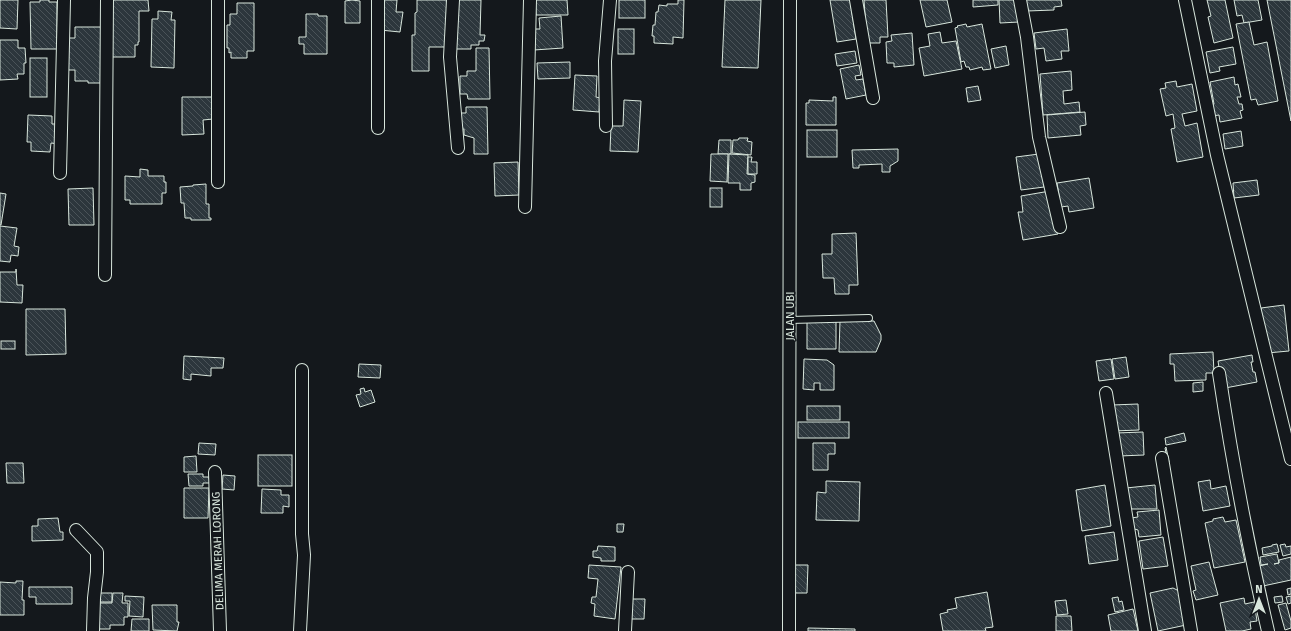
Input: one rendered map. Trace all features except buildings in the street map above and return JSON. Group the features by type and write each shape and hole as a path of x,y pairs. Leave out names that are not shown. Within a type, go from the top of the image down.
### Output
{"street":[{"path":"60,173 64,0"},
{"path":"105,275 107,0"},
{"path":"218,0 218,182"},
{"path":"378,0 378,128"},
{"path":"453,0 450,57 458,148"},
{"path":"525,207 530,0"},
{"path":"606,126 606,61 610,0"},
{"name":"JALAN UBI","path":"789,631 790,0"},
{"path":"856,0 873,98"},
{"path":"1020,0 1027,38 1039,137 1060,227"},
{"path":"1185,0 1217,155 1291,459"},
{"path":"300,631 304,555 302,534 302,370"},
{"path":"1219,373 1252,562 1268,631"},
{"path":"1106,393 1145,631"},
{"path":"1162,458 1192,631"},
{"name":"DELIMA MERAH LORONG","path":"215,472 220,631"},
{"path":"76,530 97,552 93,631"},
{"path":"625,631 628,572"}],"lane":[{"path":"790,320 869,318"}]}
